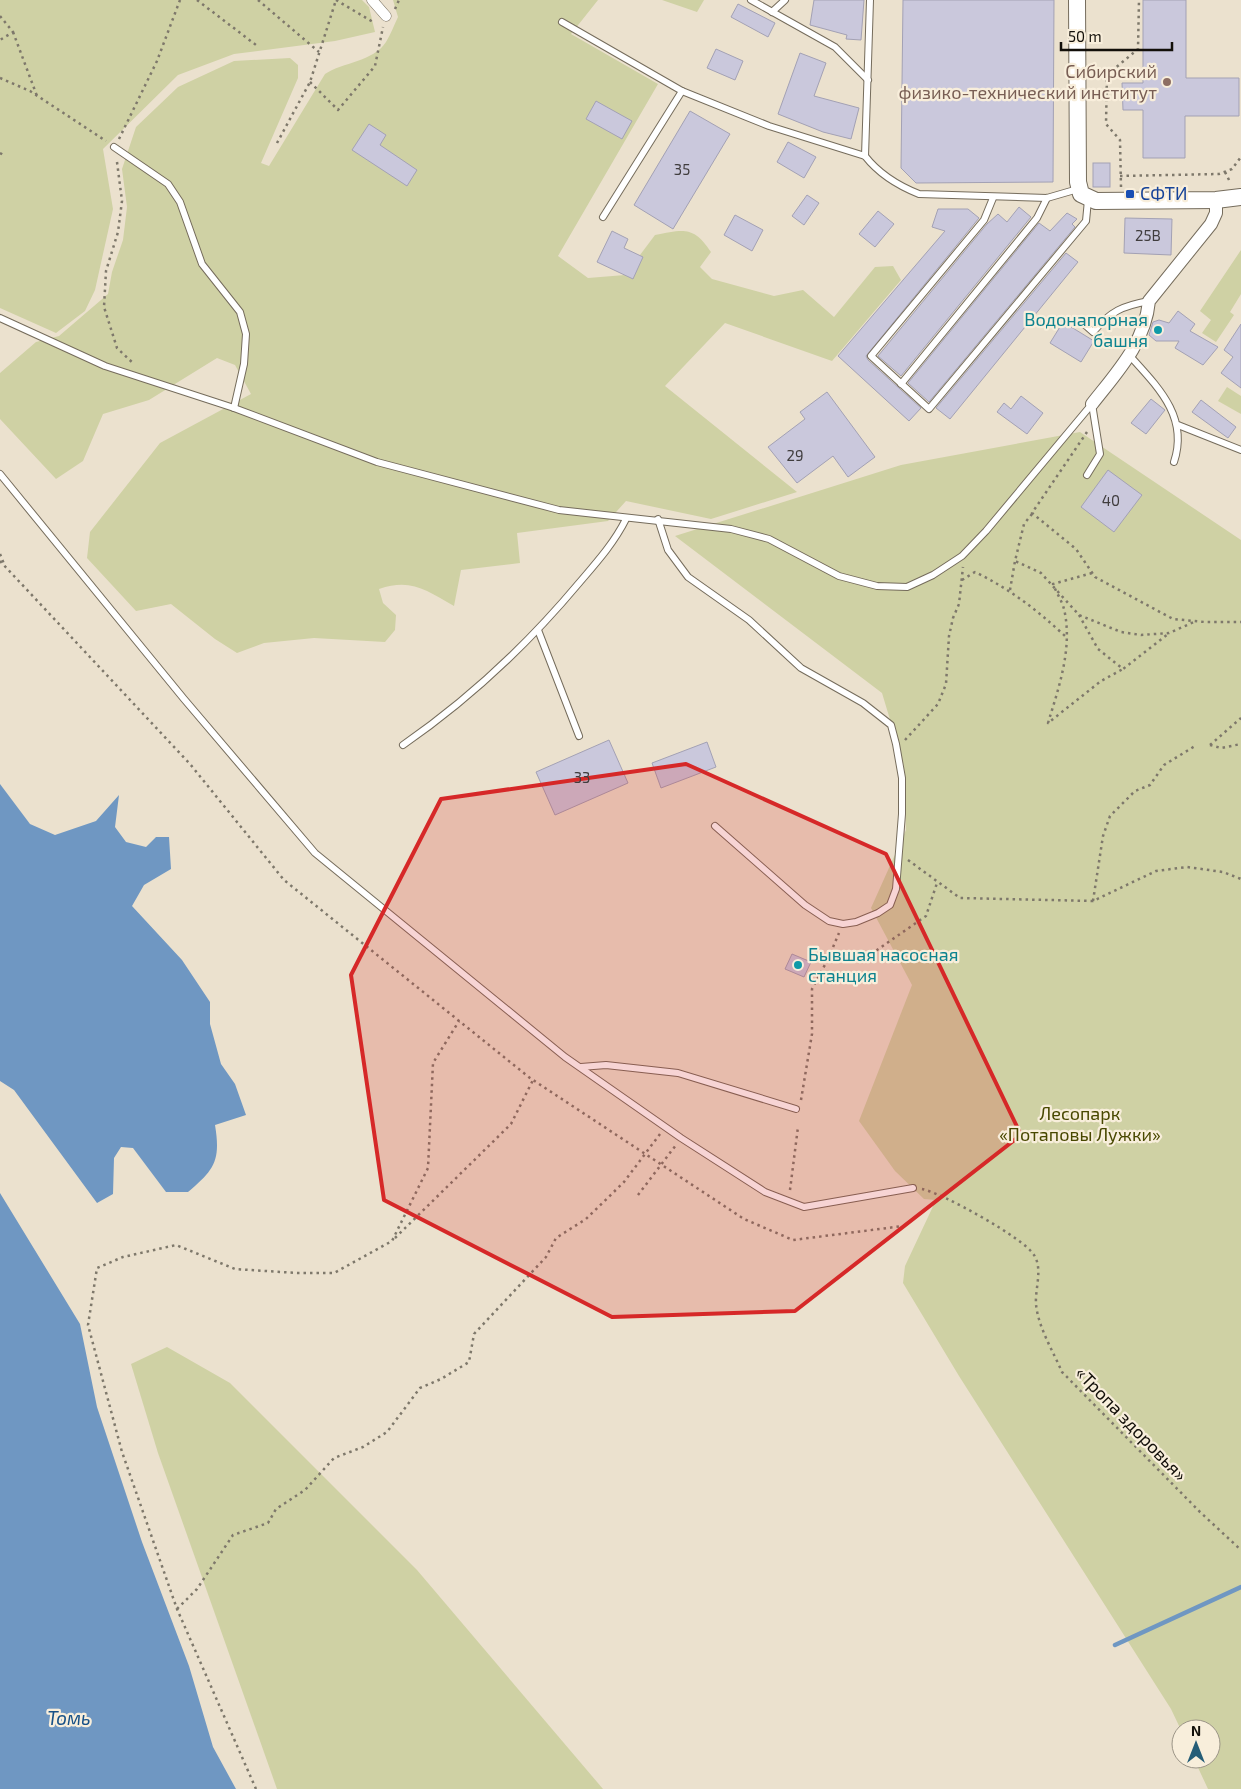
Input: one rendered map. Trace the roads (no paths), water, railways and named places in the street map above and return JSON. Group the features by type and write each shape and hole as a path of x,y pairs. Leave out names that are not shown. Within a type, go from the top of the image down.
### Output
{"street":[{"path":"372,0 386,19"},
{"path":"1077,0 1083,194 1121,201 1216,200 1241,197"},
{"path":"1092,404 1130,356 1144,328 1149,301 1211,224 1216,213 1216,200"}],"lane":[{"path":"751,0 835,47 868,80"},
{"path":"772,12 785,0"},
{"path":"865,156 870,0"},
{"path":"562,22 682,91 769,126 865,156 870,163 902,187 919,194 993,198 1047,198 1083,194 1086,221 929,409 871,356 984,220 993,198"},
{"path":"603,217 682,91"},
{"path":"114,147 168,184 180,202 202,264 240,312 246,334 244,364 234,408"},
{"path":"901,384 1037,218 1047,198"},
{"path":"1084,324 1093,332 1111,312 1149,301"},
{"path":"0,318 105,366 129,375 150,379 234,408 377,462 559,510 626,519 658,519 732,529 769,539 840,576 877,586 907,587 933,575 962,556 986,531 1092,404"},
{"path":"1130,356 1163,394 1178,425 1177,453 1174,462"},
{"path":"1087,475 1100,454 1092,404"},
{"path":"1178,425 1241,450"},
{"path":"0,474 184,699 314,853 490,998 581,1067 681,1138 765,1192 804,1207 913,1188"},
{"path":"403,746 446,715 538,630 615,541 626,519"},
{"path":"658,519 668,550 688,577 749,620 801,668 863,703 891,725 896,744 902,778 896,889 890,905 878,913 856,922 843,924 829,921 805,905 715,826"},
{"path":"538,630 579,736"},
{"path":"581,1067 606,1065 678,1073 798,1108"}],"water":[{"path":"0,784 30,824 55,835 96,821 119,795 115,827 126,842 146,847 156,837 169,837 171,869 144,885 132,906 182,960 210,1002 210,1024 221,1064 235,1084 246,1115 215,1125 217,1148 214,1164 210,1171 188,1192 166,1192 133,1148 121,1147 114,1158 113,1194 97,1203 14,1090 0,1081"},
{"name":"Томь","path":"0,1193 80,1324 97,1407 142,1542 189,1666 213,1747 236,1789 0,1789"}],"waterway":[{"path":"1115,1645 1241,1587"}],"place":[{"name":"Сибирский физико-технический институт","path":"1167,82"},
{"name":"СФТИ","path":"1130,194"},
{"name":"Водонапорная башня","path":"1158,330"},
{"name":"Бывшая насосная станция","path":"798,965"}],"park label":[{"name":"Лесопарк «Потаповы Лужки»","path":"1080,1124"}]}
